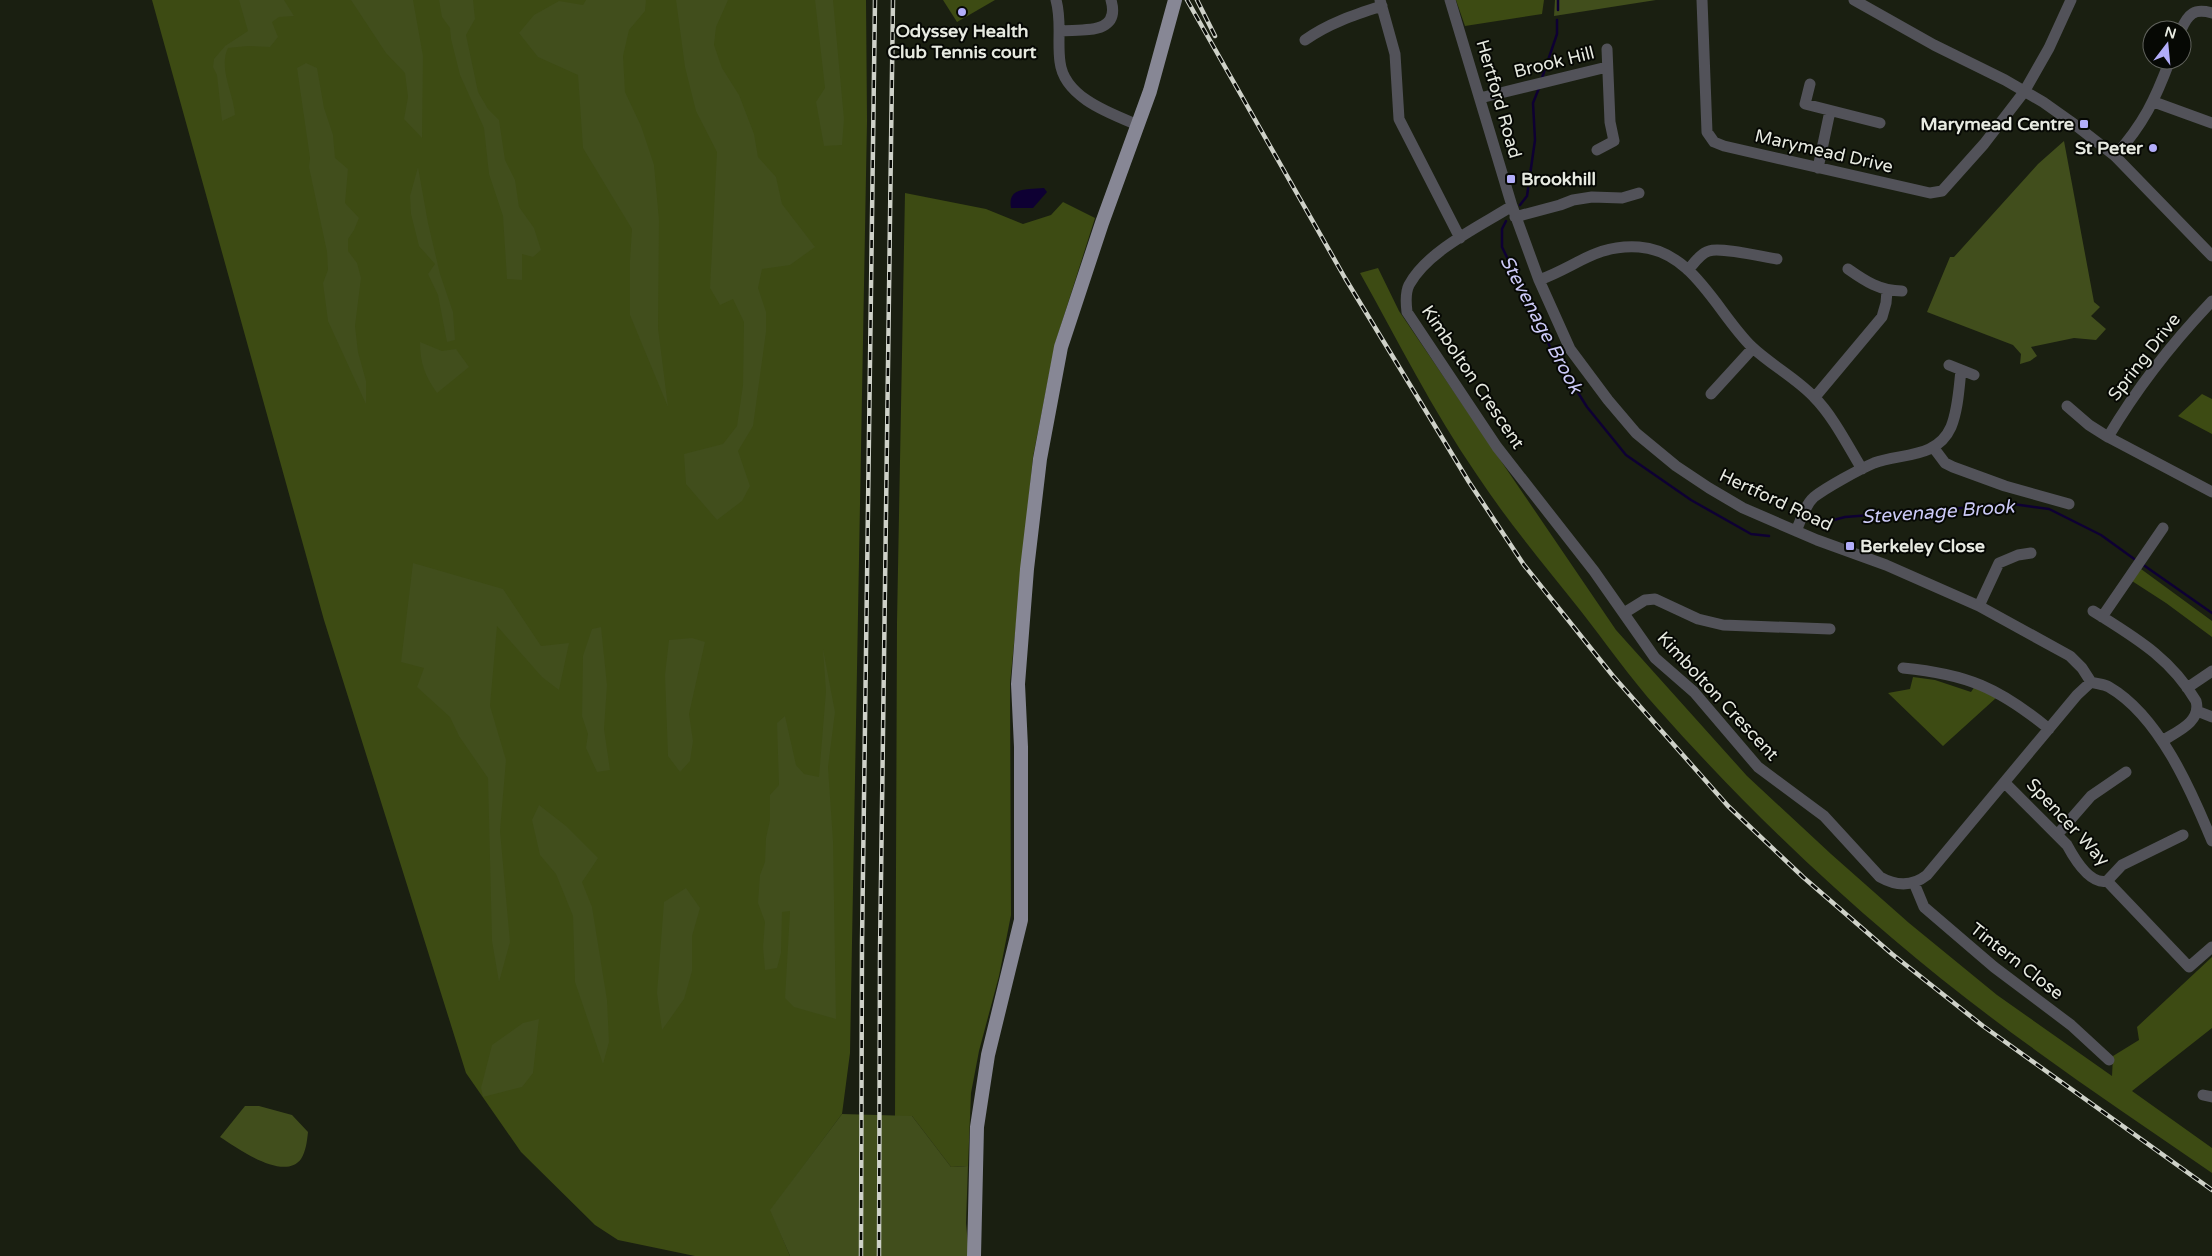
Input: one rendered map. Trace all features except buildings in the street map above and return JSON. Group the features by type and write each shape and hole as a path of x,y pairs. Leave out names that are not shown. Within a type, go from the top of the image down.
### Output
{"main road":[{"path":"974,1256 974,1184 977,1127 988,1055 1021,920 1021,757 1018,684 1025,588 1040,459 1061,348 1102,223 1150,91 1174,6"}],"street":[{"path":"1056,0 1060,31 1060,63 1064,79 1076,93 1138,125"},
{"path":"1060,31 1103,27 1112,19 1114,12 1111,0"},
{"name":"Hertford Road","path":"1450,0 1514,212 1539,280 1570,349 1608,400 1636,433 1676,466 1743,508 1796,531 1886,565 1979,606 2070,656 2082,668 2091,682"},
{"name":"Marymead Drive","path":"1702,0 1707,132 1718,144 1930,193 1942,191 1984,144 2024,92 2049,48 2071,0"},
{"path":"1854,0 1904,29 2043,102 2115,156 2212,256"},
{"path":"1305,40 1323,28 1381,3 1395,54 1399,118 1460,238"},
{"path":"2186,20 2194,12 2212,13"},
{"name":"Brook Hill","path":"1597,150 1614,141 1610,122 1606,49"},
{"name":"Brook Hill","path":"1480,98 1607,67"},
{"path":"2115,156 2142,124 2154,102 2166,70"},
{"path":"1810,84 1805,104 1880,122"},
{"path":"2154,102 2212,123"},
{"path":"1818,168 1830,111"},
{"name":"Kimbolton Crescent","path":"1639,193 1622,198 1592,197 1573,200 1560,205 1514,212 1460,238 1436,256 1416,275 1408,287 1406,299 1407,312 1497,447 1594,570 1655,658 1694,692 1758,768 1824,816 1880,877 1897,884 1914,883"},
{"path":"1539,280 1586,256 1608,249 1640,247 1655,250 1688,270 1712,295 1732,325 1753,348 1815,397 1830,416 1862,469"},
{"path":"1688,270 1700,257 1709,251 1721,251 1764,262 1777,259"},
{"path":"1848,269 1868,283 1888,291 1902,291"},
{"path":"1815,397 1882,317 1888,291"},
{"name":"Spring Drive","path":"2108,437 2122,414 2172,345 2212,301"},
{"path":"1719,390 1753,348"},
{"path":"1949,365 1974,375"},
{"path":"1796,531 1813,498 1862,469 1875,463 1922,453 1933,447 1943,438 1951,427 1960,370"},
{"path":"2067,406 2089,425 2108,437 2212,492"},
{"path":"1933,447 1945,462 1953,467 2005,486 2064,500"},
{"path":"2162,741 2190,722 2198,711 2196,701 2187,688 2150,647 2098,614 2163,528"},
{"path":"1979,606 1997,567 2004,560 2019,559 2030,553"},
{"name":"Kimbolton Crescent","path":"1624,613 1645,600 1655,599 1698,619 1724,625 1830,629"},
{"path":"1903,668 1944,672 1977,683 2020,706 2049,729"},
{"path":"2187,688 2212,671"},
{"path":"1914,883 1927,875 1937,865 2077,695 2091,682 2108,686 2123,696 2140,712 2162,741 2195,799 2212,841"},
{"path":"2198,711 2212,717"},
{"path":"2057,835 2091,796 2126,772"},
{"name":"Spencer Way","path":"2005,783 2067,845 2071,855 2093,878 2100,882 2107,881 2189,966 2212,947"},
{"path":"2107,881 2122,865 2183,835"},
{"name":"Tintern Close","path":"1914,883 1924,907 1994,967 2072,1026 2109,1060"}],"green space":[{"path":"152,0 866,0 867,121 850,1053 842,1114 771,1210 790,1256 695,1256 618,1240 595,1225 521,1152 466,1073 324,620"},
{"path":"239,0 284,0 294,16 279,17 272,22 278,37 270,47 248,46 228,48 225,64 235,115 222,121 217,75 213,67 214,59 225,46 248,31"},
{"path":"351,0 413,0 423,56 422,138 404,119 408,97 405,73 386,53"},
{"path":"439,0 473,0 475,19 466,35 478,92 488,109 499,120 505,160 515,180 519,207 534,228 541,250 533,257 522,254 522,280 507,279 503,216 489,174 484,128 460,75 450,28 442,17"},
{"path":"586,0 646,0 645,11 629,30 623,56 625,92 641,126 654,165 659,220 658,328 668,407 630,315 632,229 583,148 578,75 538,57 519,33 534,15 559,1 583,5"},
{"path":"676,0 728,0 716,27 714,45 722,68 739,95 754,134 758,157 776,177 782,204 815,247 790,265 762,269 758,288 766,312 766,332 753,426 738,451 750,486 742,501 717,520 686,484 684,454 723,444 737,426 743,385 744,322 733,299 720,305 710,288 717,152 696,111 685,67"},
{"path":"815,0 833,0 844,119 842,145 824,146 816,102 825,88"},
{"name":"Odyssey Health Club Tennis court","path":"943,0 995,0 957,22"},
{"path":"1456,0 1544,0 1542,14 1465,26"},
{"path":"1555,0 1656,0 1554,16"},
{"path":"306,63 317,68 324,108 333,135 335,158 348,169 345,203 359,218 348,239 348,251 357,263 361,278 355,326 358,352 366,381 366,404 328,321 323,283 328,270 327,252 309,167 310,158 297,68"},
{"path":"2064,141 2094,302 2100,307 2091,316 2106,329 2096,340 2074,338 2031,347 2037,356 2030,361 2020,364 2021,354 2013,345 1927,312 1950,257 1954,257 2038,164"},
{"path":"418,167 440,274 453,312 455,340 447,342 438,295 428,274 435,264 419,246 411,214 410,196"},
{"path":"905,193 986,209 1023,224 1051,215 1063,202 1095,218 1055,344 1033,457 1010,683 1011,915 999,976 979,1051 971,1093 968,1166 951,1167 912,1116 895,1116 897,622"},
{"path":"1378,268 1399,311 1616,630 1747,776 1909,923 1997,995 2112,1076 2113,1056 2139,1040 2137,1027 2212,957 2212,1028 2132,1091 2212,1148 2212,1173 2049,1060 1930,970 1800,856 1685,739 1638,685 1527,544 1501,510 1461,451 1416,376 1360,273"},
{"path":"420,342 442,351 456,349 469,367 437,393 424,369"},
{"path":"2202,394 2212,399 2212,434 2178,416"},
{"path":"413,563 503,589 541,646 569,643 559,690 542,677 497,626 490,706 506,760 500,831 510,942 499,982 492,941 488,778 459,736 450,717 417,687 424,668 401,662"},
{"path":"2141,569 2212,621 2212,637 2132,581"},
{"path":"601,627 607,685 604,729 610,770 597,772 586,748 588,734 582,716 583,656 592,629"},
{"path":"692,638 705,642 689,714 693,741 690,761 680,772 668,756 665,675 669,640"},
{"path":"823,649 835,712 828,767 833,841 836,1019 794,1007 785,998 790,911 782,912 781,953 777,968 765,970 763,947 765,922 758,903 760,875 765,862 766,838 770,820 770,795 779,785 777,723 785,716 796,765 804,774 819,777 826,691"},
{"path":"1913,677 1935,680 1971,692 1975,686 1996,698 1943,746 1888,693 1910,689"},
{"path":"539,805 566,826 598,858 582,882 592,907 607,1000 609,1042 603,1064 575,982 573,916 556,874 540,855 532,820"},
{"path":"686,888 700,908 692,936 692,971 684,999 662,1030 657,993 664,902"},
{"path":"539,1019 533,1073 522,1087 483,1097 481,1088 492,1045 523,1023"},
{"path":"245,1106 259,1106 292,1115 308,1132 301,1159 293,1165 284,1167 272,1165 260,1161 220,1137"},
{"path":"842,1114 912,1116 951,1167 968,1166 966,1223 969,1256 790,1256 770,1210"}],"shaded area":[{"path":"1044,188 1047,192 1033,208 1011,208 1012,196 1016,193 1026,189"}],"waterway":[{"name":"Stevenage Brook","path":"1558,0 1558,10"},
{"name":"Stevenage Brook","path":"1542,78 1557,34 1557,20"},
{"name":"Stevenage Brook","path":"1520,205 1527,196 1535,140 1533,103 1539,88"},
{"name":"Stevenage Brook","path":"1506,221 1502,229 1502,247 1552,351 1587,407 1626,455 1691,500 1751,534 1769,536"},
{"name":"Stevenage Brook","path":"1815,525 1845,517 2013,504 2049,509 2101,535 2137,561"},
{"name":"Stevenage Brook","path":"2142,564 2212,613"}],"railway":[{"path":"861,1256 862,943 875,0"},
{"path":"879,1256 880,953 893,0"},
{"path":"1187,0 1345,278 1469,482 1524,565 1613,676 1728,806 1803,877 1892,954 1983,1026 2212,1190"},
{"path":"1197,0 1215,36"}],"place":[{"name":"Odyssey Health Club Tennis court","path":"962,12"},
{"name":"Marymead Centre","path":"2084,124"},
{"name":"St Peter","path":"2153,148"},
{"name":"Brookhill","path":"1511,179"},
{"name":"Berkeley Close","path":"1850,546"}]}
